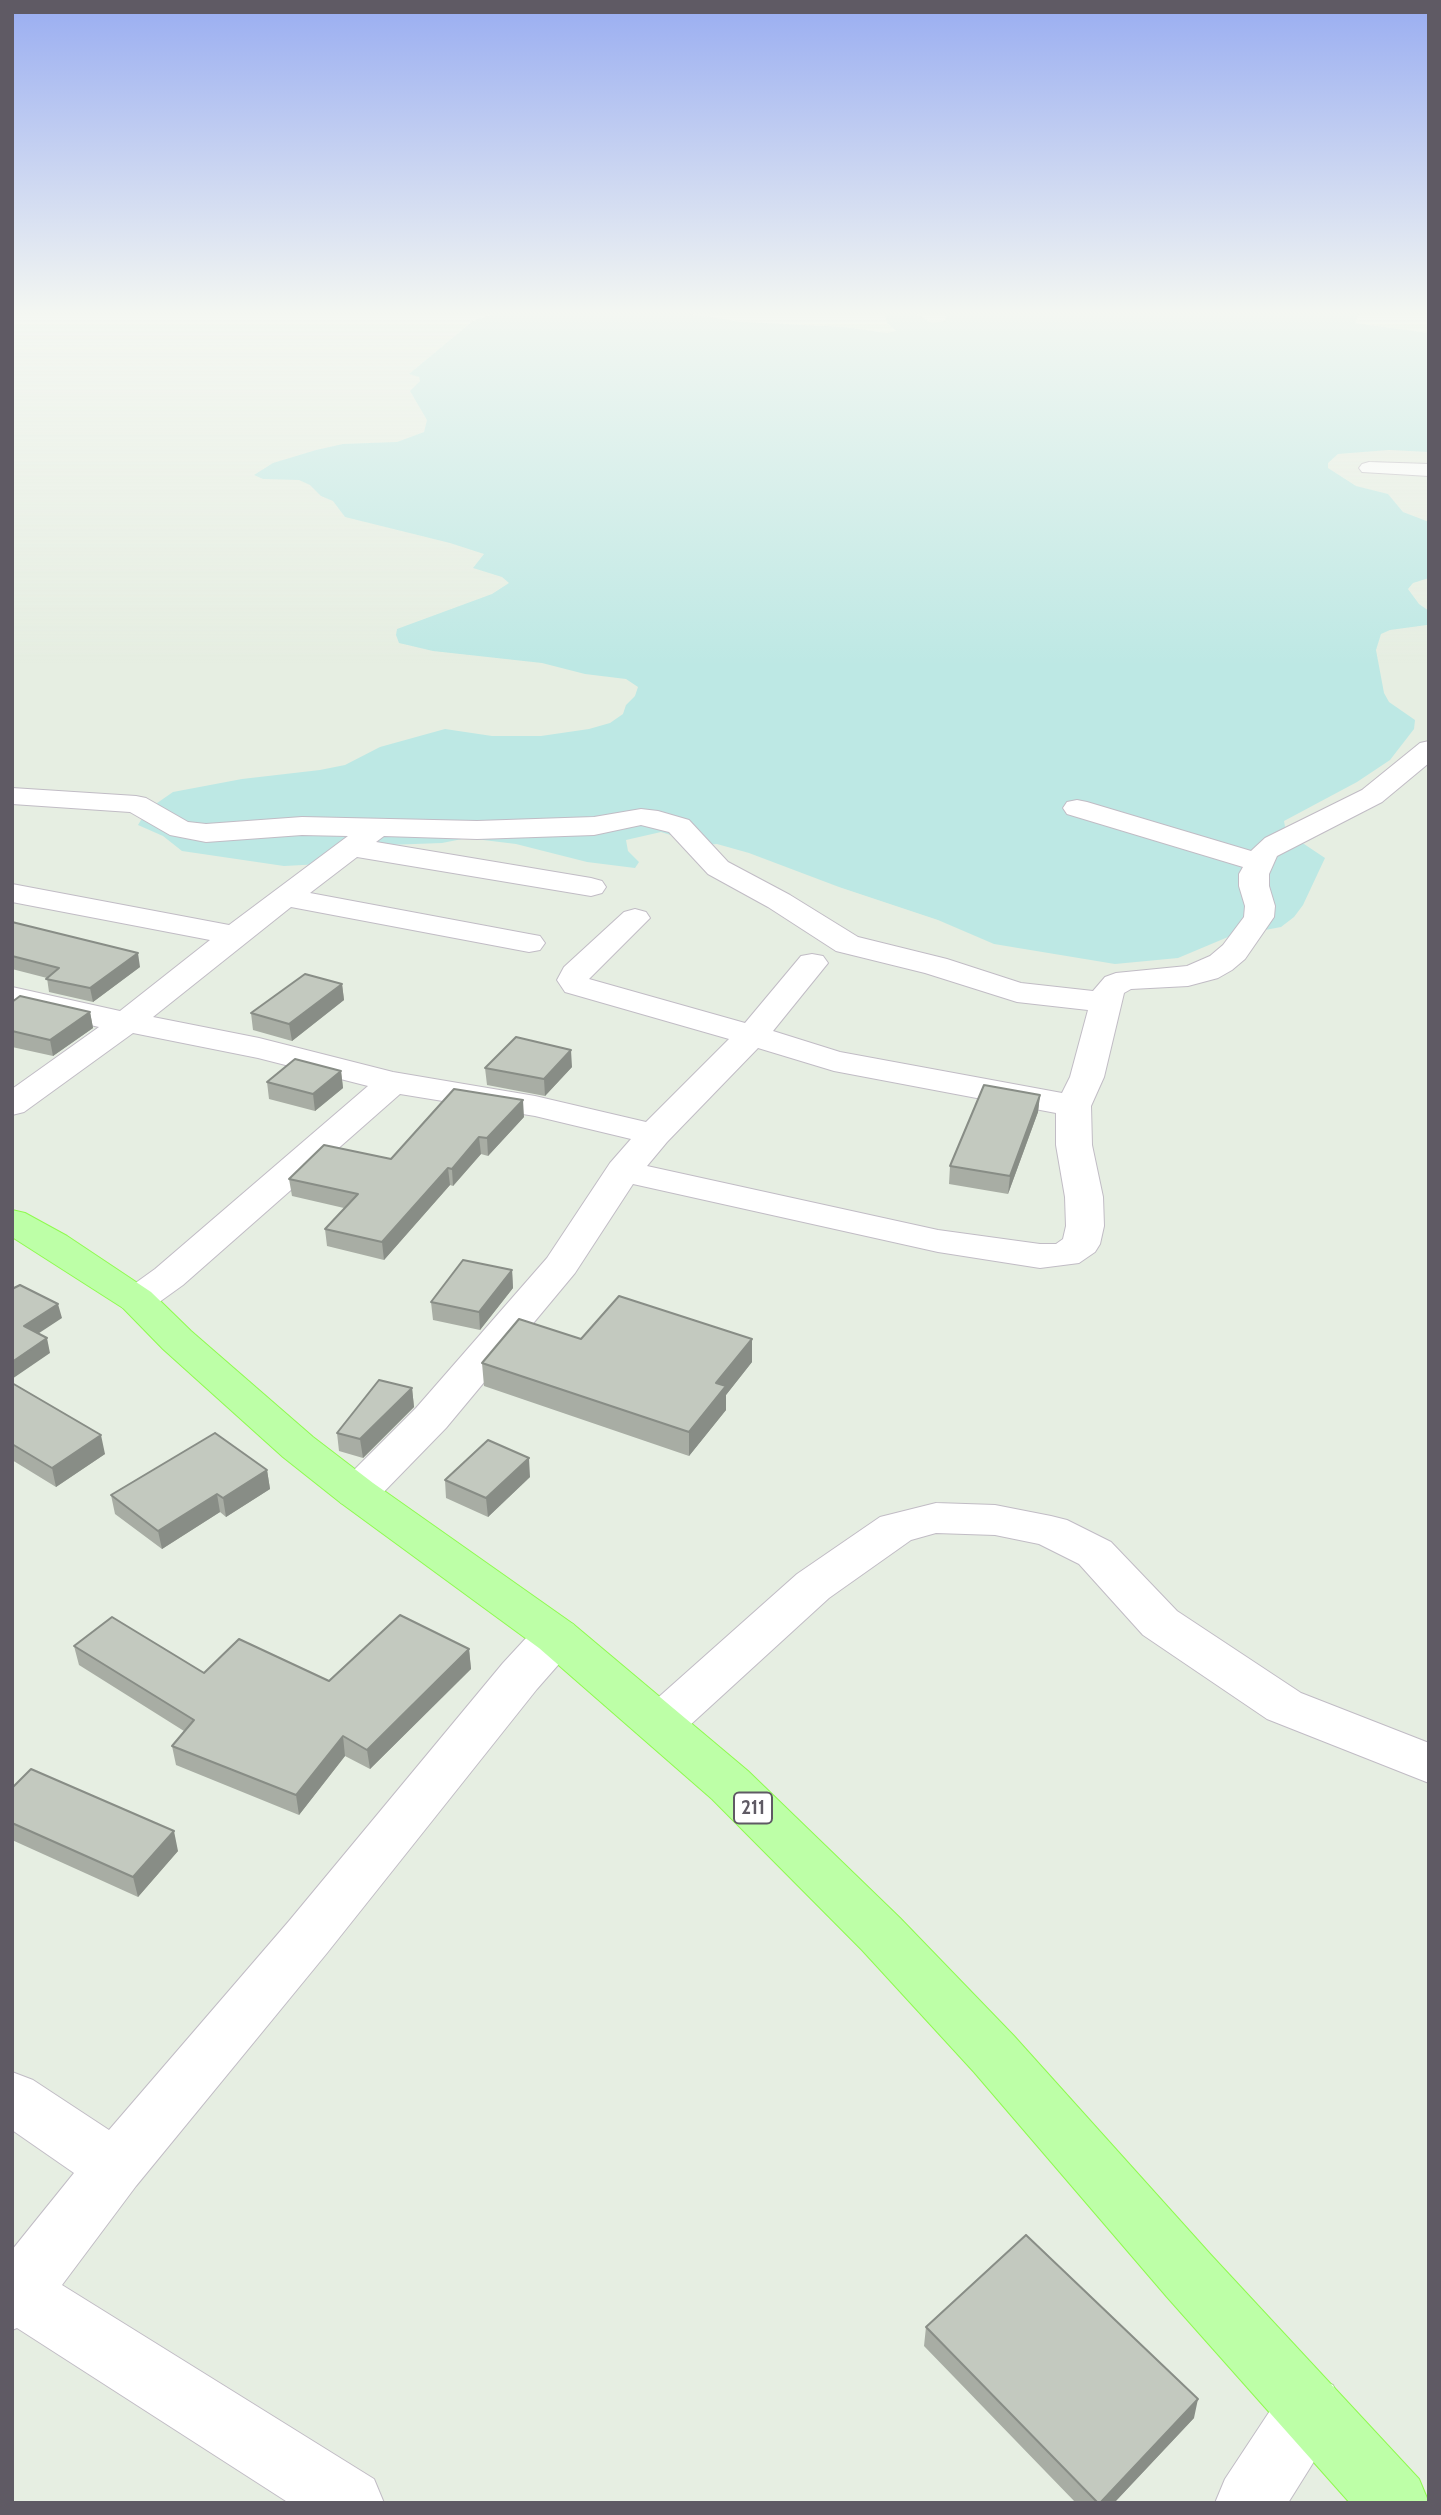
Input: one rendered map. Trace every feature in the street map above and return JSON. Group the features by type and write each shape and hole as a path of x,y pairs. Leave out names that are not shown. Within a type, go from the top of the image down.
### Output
{"main road":[{"name":"211","path":"12,1221 53,1244 137,1300 177,1340 298,1447 357,1493 556,1636 730,1785 881,1934 994,2054 1189,2276 1395,2503"}],"street":[{"path":"1369,468 1429,470"},
{"path":"623,1171 937,1241 1030,1254 1065,1255 1082,1244 1085,1226 1084,1197 1074,1145 1074,1107 1087,1077 1109,990 1116,984 1207,971 1234,952 1259,917 1260,906 1254,886 1258,862 1275,844 1372,796 1429,749"},
{"path":"12,796 136,804 180,829 206,833 302,826 490,830 594,826 641,817 658,819 679,826 718,868 779,901 847,944 936,966 1017,992 1105,1002"},
{"path":"1077,808 1258,862"},
{"path":"12,1105 126,1023 235,935 378,827"},
{"path":"351,847 592,887"},
{"path":"12,892 235,935"},
{"path":"284,897 528,943"},
{"path":"635,918 575,974 572,980 576,985 834,1061 1074,1107"},
{"path":"357,1493 431,1418 561,1265 623,1171 654,1134 752,1035 812,963"},
{"path":"12,997 126,1023 259,1048 393,1082 535,1107 654,1134"},
{"path":"137,1300 169,1277 393,1082"},
{"path":"660,1724 813,1586 896,1528 936,1518 995,1520 1051,1531 1095,1553 1160,1623 1284,1706 1429,1764"},
{"path":"350,2503 15,2296 115,2167 308,1937 520,1676 556,1636"},
{"path":"12,2098 115,2167"},
{"path":"1249,2503 1310,2407"}],"shaded area":[{"path":"1429,431 1429,452 1389,450 1338,454 1328,463 1328,468 1356,486 1388,494 1403,512 1429,522 1429,578 1413,583 1408,589 1419,604 1429,611 1427,625 1390,630 1381,634 1376,650 1384,693 1389,702 1415,720 1414,729 1390,760 1357,782 1284,821 1286,832 1325,858 1303,905 1294,917 1281,927 1228,937 1178,958 1115,964 994,944 938,920 749,853 717,844 703,845 661,832 626,840 628,851 639,862 635,868 587,862 516,844 467,838 442,843 387,845 322,864 284,866 182,851 163,836 138,825 147,810 173,792 242,779 345,765 380,747 445,729 492,736 541,736 589,729 610,723 623,714 638,687 626,679 585,674 542,663 433,651 399,643 397,629 492,594 509,583 502,577 473,568 484,554 345,517 333,501 321,496 310,485 299,480 263,479 254,475 273,463 316,450 343,444 397,442 424,432"}],"building":[{"path":"12,922 138,953 90,988 46,979 59,968 12,956"},
{"path":"305,974 342,984 289,1024 251,1013"},
{"path":"20,996 90,1012 50,1040 12,1031 12,1002"},
{"path":"516,1037 571,1050 544,1079 485,1068"},
{"path":"295,1059 341,1071 313,1094 267,1082"},
{"path":"984,1085 1040,1095 1010,1176 950,1166"},
{"path":"454,1089 523,1100 487,1138 479,1137 452,1169 448,1168 382,1242 325,1229 358,1194 289,1179 324,1145 391,1159"},
{"path":"463,1260 512,1270 479,1312 431,1302"},
{"path":"20,1285 58,1304 24,1326 47,1338 12,1362 12,1289"},
{"path":"619,1296 752,1339 716,1383 726,1386 689,1432 482,1363 519,1319 581,1339"},
{"path":"379,1380 412,1388 360,1439 337,1433"},
{"path":"12,1383 101,1435 52,1468 12,1444"},
{"path":"215,1433 267,1470 223,1498 217,1494 158,1531 111,1495"},
{"path":"488,1440 529,1458 486,1498 445,1480"},
{"path":"400,1615 469,1649 367,1750 343,1736 296,1795 172,1746 194,1720 74,1646 112,1617 204,1673 239,1639 329,1681"},
{"path":"31,1769 174,1831 133,1877 12,1823 12,1788"},
{"path":"1026,2235 1198,2399 1100,2503 926,2327"}]}
